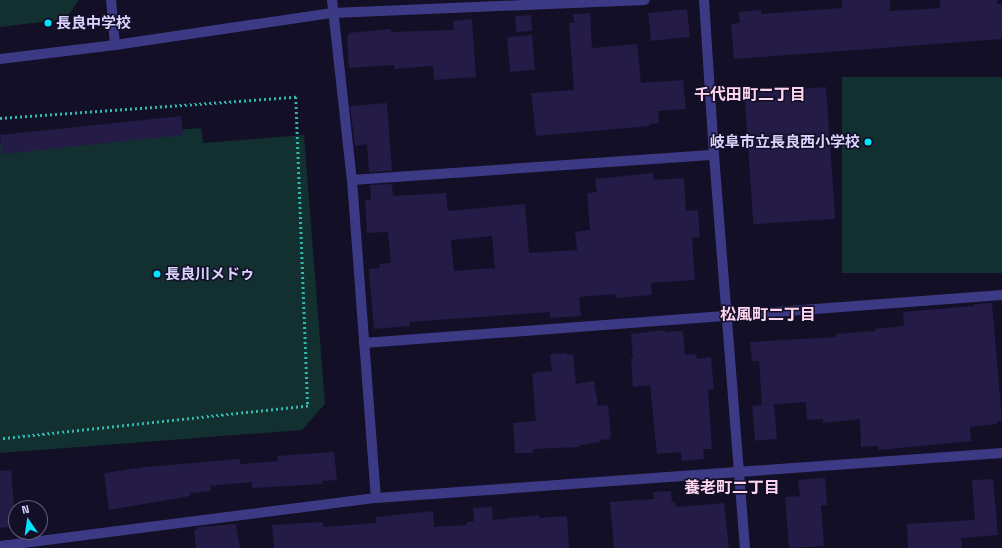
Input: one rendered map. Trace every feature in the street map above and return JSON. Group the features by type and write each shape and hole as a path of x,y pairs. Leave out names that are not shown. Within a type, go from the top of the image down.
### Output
{"street":[{"path":"111,0 115,45"},
{"path":"332,0 352,180 376,498"},
{"path":"0,59 115,45 334,13 646,0"},
{"path":"704,0 714,155 728,315 745,548"},
{"path":"352,180 714,155"},
{"path":"364,343 1002,295"},
{"path":"0,546 376,498 1002,453"}],"path":[{"path":"0,118 296,97 308,406 0,439"}],"green space":[{"path":"0,0 79,0 66,19 0,27"},
{"path":"842,77 1002,77 1002,273 842,273"},
{"name":"長良川メドゥ","path":"201,128 203,143 304,135 325,404 302,430 0,453 0,144"}],"building":[{"path":"842,0 890,0 890,11 940,8 940,0 997,0 997,4 1002,4 1002,39 734,59 731,24 740,23 739,12 761,10 761,14 842,8"},
{"path":"687,9 690,37 651,41 648,13"},
{"path":"590,13 592,48 637,44 641,83 683,80 686,109 658,111 659,123 650,124 650,126 536,136 531,93 574,90 569,23 574,23 573,14"},
{"path":"531,15 532,31 516,32 515,16"},
{"path":"472,19 476,77 434,80 433,66 394,69 394,65 349,68 348,33 391,29 391,32 454,30 453,21"},
{"path":"532,35 535,70 510,72 507,37"},
{"path":"826,87 835,219 753,224 744,93"},
{"path":"387,103 392,171 369,172 367,144 355,146 350,106"},
{"path":"181,116 183,135 2,154 0,135"},
{"path":"653,173 654,180 684,178 686,211 698,210 700,237 692,238 695,280 651,283 652,295 616,298 616,294 579,297 581,316 550,318 550,312 410,322 410,326 374,329 369,269 380,268 379,264 391,263 388,232 367,233 365,200 371,200 370,185 392,184 393,196 446,193 448,211 525,204 529,253 577,250 575,232 590,230 587,193 597,192 595,179","holes":["492,236 495,268 454,271 451,240"]},
{"path":"992,303 1002,421 997,422 997,424 970,427 971,441 879,450 878,446 861,447 860,419 823,423 823,419 807,420 806,402 762,405 759,361 752,361 750,342 837,337 836,334 875,331 875,329 904,326 903,312"},
{"path":"665,330 665,332 683,331 685,355 696,354 697,359 711,357 714,389 708,390 712,449 703,449 704,459 682,461 681,452 657,454 650,385 633,387 631,334"},
{"path":"567,353 567,355 573,354 576,384 594,381 598,406 608,405 610,439 580,445 580,447 533,449 533,453 515,453 513,423 536,421 532,373 552,371 550,354"},
{"path":"774,404 777,439 755,441 752,406"},
{"path":"334,452 337,480 322,481 322,484 252,488 252,482 210,486 211,491 190,493 190,496 109,510 104,473 145,467 240,459 240,464 278,461 277,456"},
{"path":"11,470 14,500 8,500 8,527 0,528 0,471"},
{"path":"825,478 827,505 821,505 824,546 789,548 785,497 800,496 798,480"},
{"path":"993,479 998,535 961,538 962,548 908,548 907,524 975,520 972,480"},
{"path":"671,491 672,502 675,502 676,507 724,503 729,548 614,548 610,502 654,499 653,492"},
{"path":"492,507 493,520 539,515 539,518 567,516 569,548 274,548 272,525 323,522 323,527 376,523 376,517 433,511 434,527 467,525 467,522 474,521 473,508"},
{"path":"236,524 240,548 196,548 194,530 197,530 197,527"}],"place":[{"name":"長良中学校","path":"48,23"},
{"name":"岐阜市立長良西小学校","path":"868,142"},
{"name":"長良川メドゥ","path":"157,274"}],"district":[{"name":"千代田町二丁目","path":"750,95"},
{"name":"松風町二丁目","path":"768,315"},
{"name":"養老町二丁目","path":"732,488"}]}
